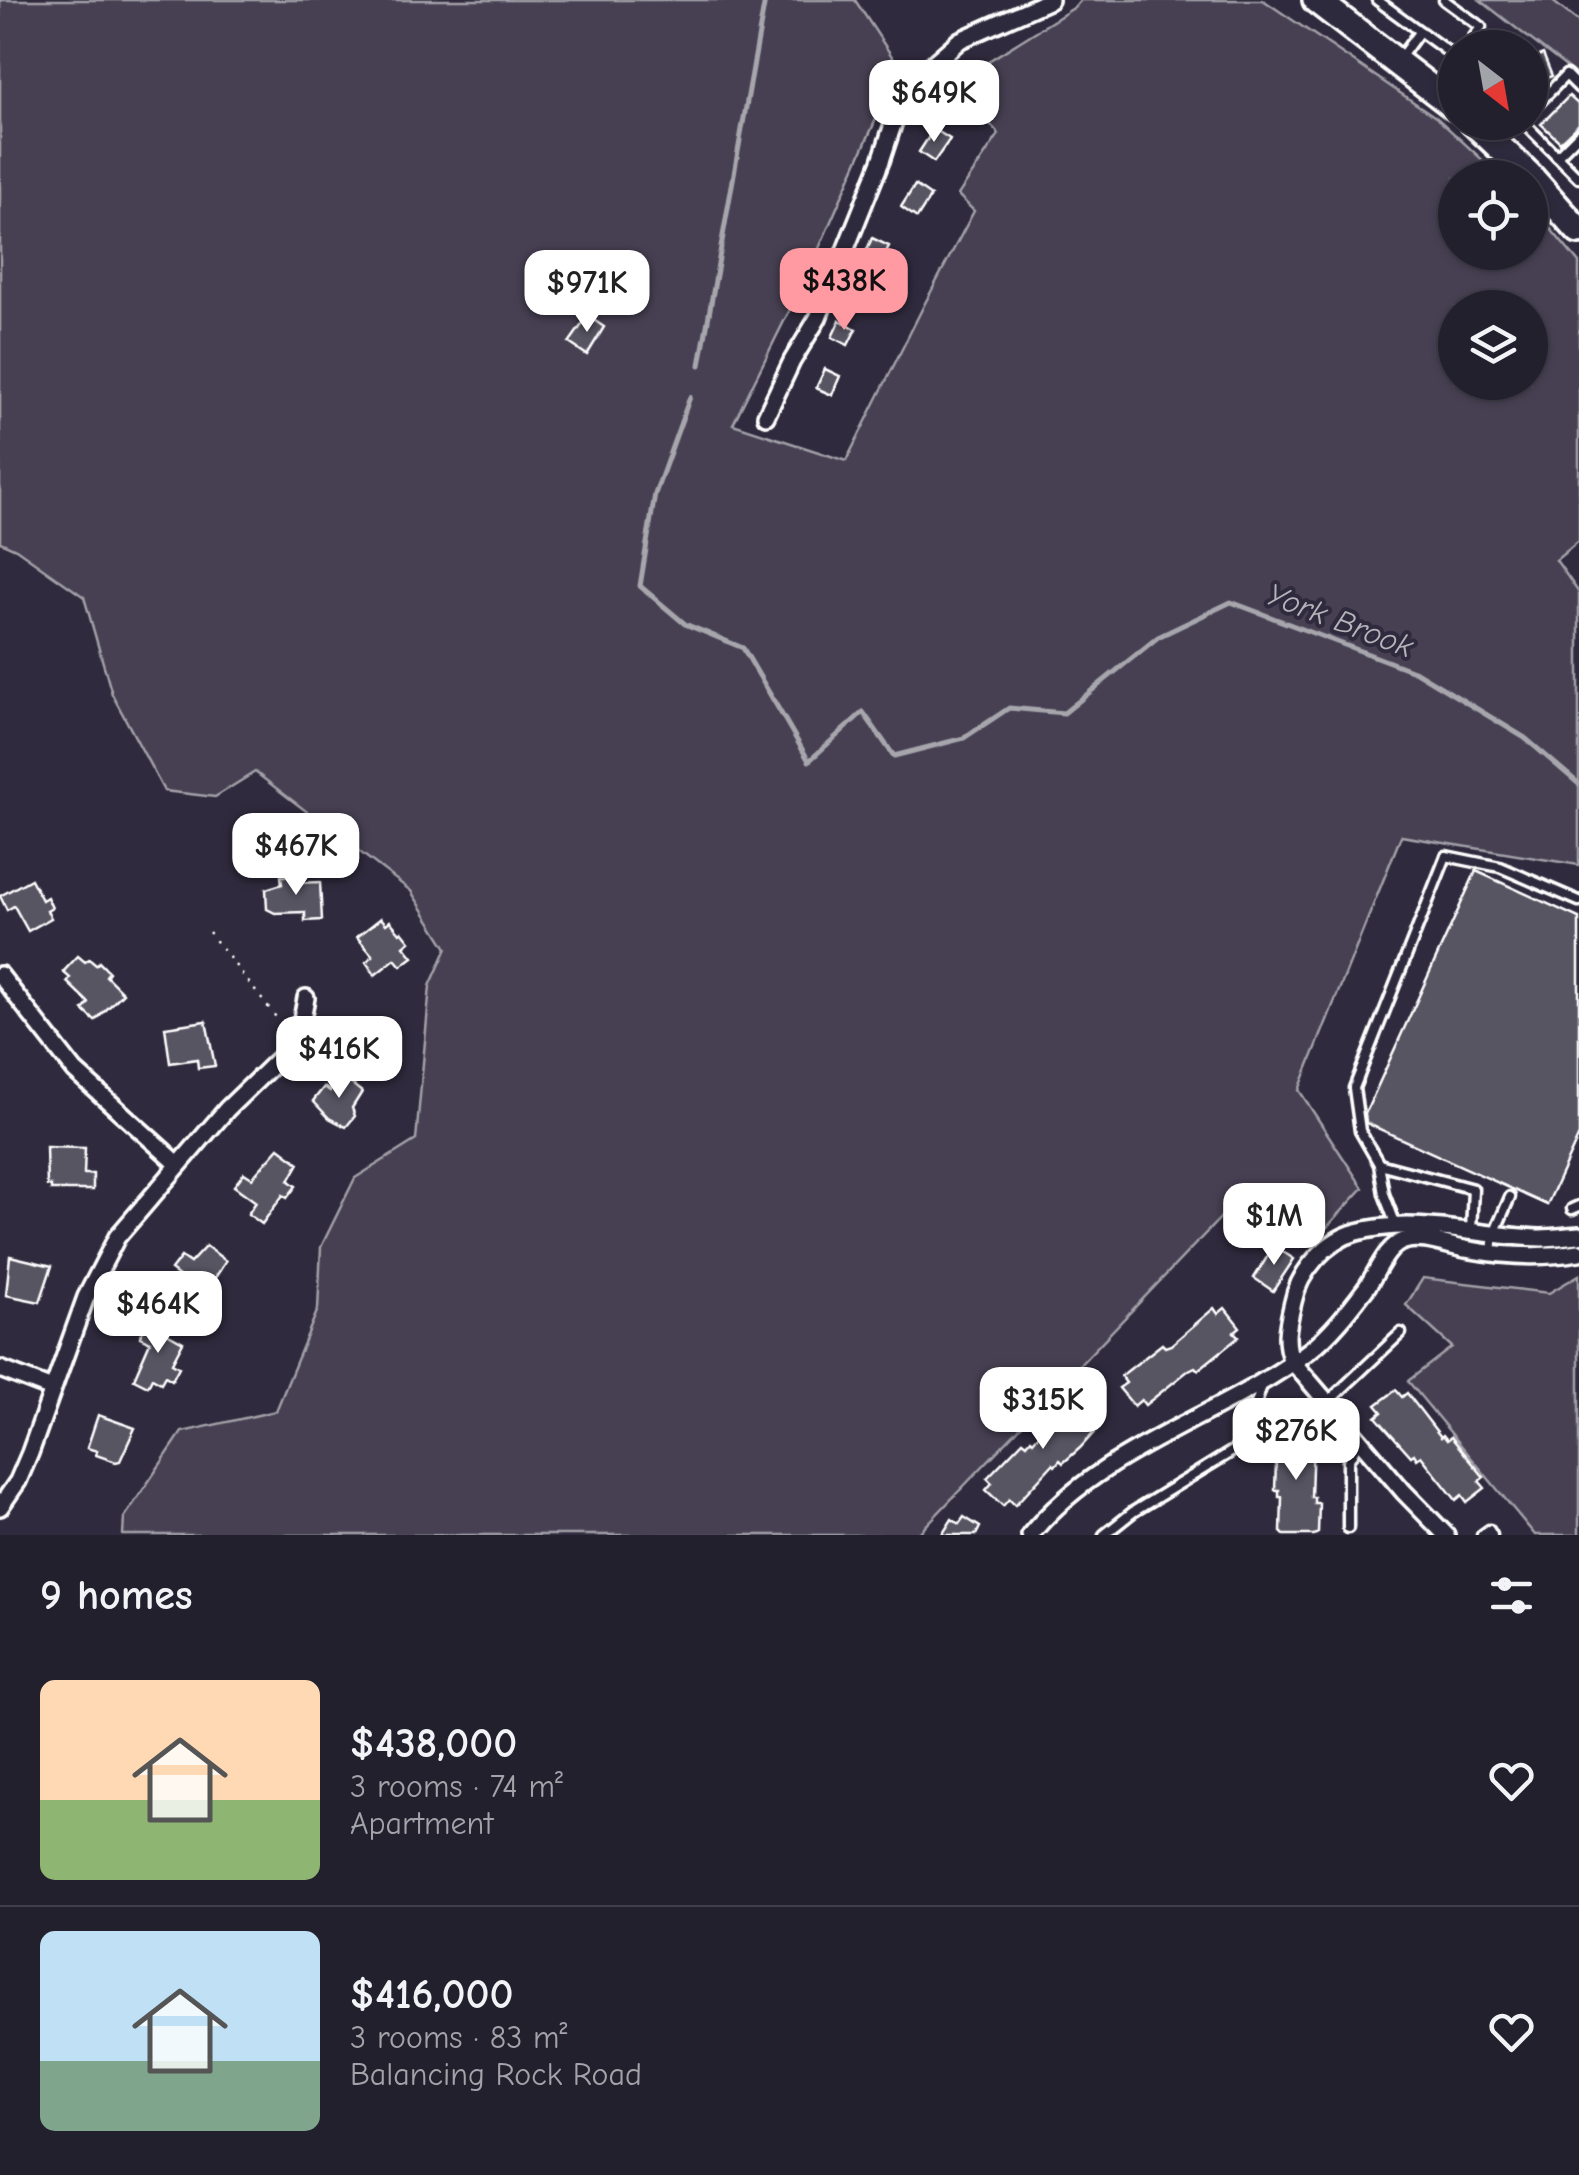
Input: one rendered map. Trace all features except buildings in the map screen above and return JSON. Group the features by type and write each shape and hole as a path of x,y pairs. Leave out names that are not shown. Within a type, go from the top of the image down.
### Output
{"main road":[{"path":"1316,0 1438,94"},
{"path":"1493,140 1571,216"}],"street":[{"path":"766,416 818,318 881,161 905,88 960,40 1050,0"},
{"path":"0,975 75,1071 178,1164"},
{"path":"0,1507 18,1480 98,1267 117,1237 178,1164 288,1050 302,1026 306,998"},
{"path":"1446,1535 1292,1361 1285,1346 1295,1291 1312,1263 1330,1246 1355,1232 1470,1232 1541,1238 1579,1235"},
{"path":"1401,1234 1492,1252 1579,1252"},
{"path":"1030,1535 1104,1469 1264,1378 1326,1336 1370,1282 1401,1234"},
{"path":"0,1369 52,1389"}],"lane":[{"path":"1377,0 1438,46"},
{"path":"1444,0 1481,27 1479,30"},
{"path":"1398,62 1418,32"},
{"path":"1548,94 1566,76 1579,88"},
{"path":"1557,156 1579,134"},
{"path":"1541,140 1579,178"},
{"path":"1401,1234 1384,1194 1380,1164 1360,1132 1354,1088 1446,856 1500,867 1579,901"},
{"path":"1380,1164 1473,1189 1470,1232"},
{"path":"1492,1252 1494,1234 1510,1197"},
{"path":"1327,1403 1401,1333"},
{"path":"1104,1535 1133,1512 1236,1449 1246,1435 1264,1378"},
{"path":"1348,1528 1348,1460 1359,1441"},
{"path":"1482,1535 1490,1530 1492,1535"}],"path":[{"path":"209,932 279,1021"}],"shaded area":[{"path":"0,0 855,0 899,67 809,271 733,424 846,461 974,211 958,195 999,134 953,83 1081,0 1263,0 1437,118 1438,140 1461,140 1483,160 1438,160 1438,270 1548,270 1548,226 1579,263 1579,541 1556,560 1579,593 1579,865 1401,836 1299,1090 1363,1188 1317,1238 1227,1211 917,1535 123,1535 124,1518 182,1432 276,1411 318,1309 321,1247 355,1178 416,1140 430,986 447,948 411,891 255,772 215,797 164,791 112,694 84,597 0,542"},
{"path":"1480,0 1551,0 1579,22 1579,77 1548,53 1548,30 1519,30"},
{"path":"1579,1275 1579,1535 1535,1535 1408,1381 1452,1347 1406,1305 1423,1278 1549,1293"}],"waterway":[{"name":"York Brook","path":"700,365 765,0"},
{"name":"York Brook","path":"690,397 655,494 640,586 685,624 743,648 809,761 863,712 894,756 964,738 1009,708 1064,713 1158,637 1231,602 1416,672 1525,738 1579,784"}]}
